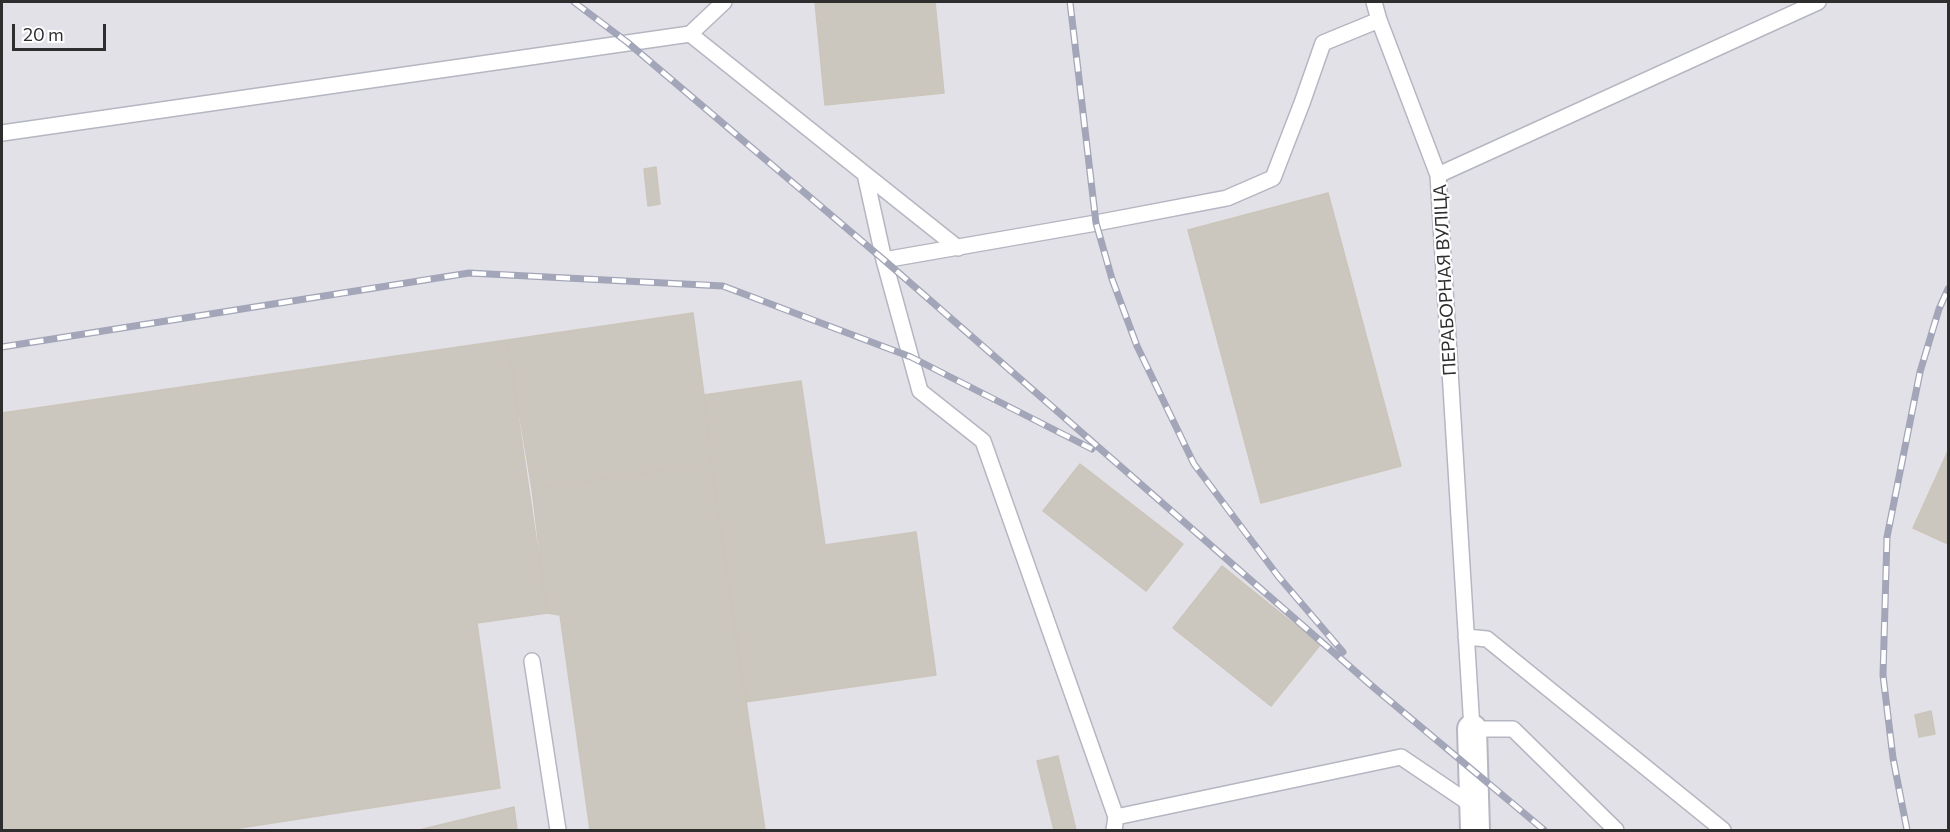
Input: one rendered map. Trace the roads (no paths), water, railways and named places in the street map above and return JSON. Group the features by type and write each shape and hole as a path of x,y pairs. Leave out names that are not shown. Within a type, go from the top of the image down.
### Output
{"street":[{"path":"1472,729 1475,819"}],"lane":[{"path":"2,133 690,34 724,2"},
{"path":"1374,2 1438,175"},
{"name":"ПЕРАБОРНАЯ ВУЛІЦА","path":"1472,729 1438,175 1818,2"},
{"path":"884,260 1227,198 1273,178 1323,43 1379,20"},
{"path":"690,34 958,248"},
{"path":"865,174 884,260 920,391 983,441 1115,824 1401,757 1475,819"},
{"path":"1466,637 1487,639 1723,831"},
{"path":"532,661 558,831"},
{"path":"1472,729 1513,729 1616,831"}],"railway":[{"path":"574,2 627,42 884,260 1372,686 1544,830"},
{"path":"1070,2 1096,223 1112,279 1137,346 1194,464 1278,576 1343,652"},
{"path":"2,347 469,273 723,286 911,357 1092,449"},
{"path":"1907,830 1893,758 1883,675 1887,537 1920,372 1939,309 1948,289"}]}
